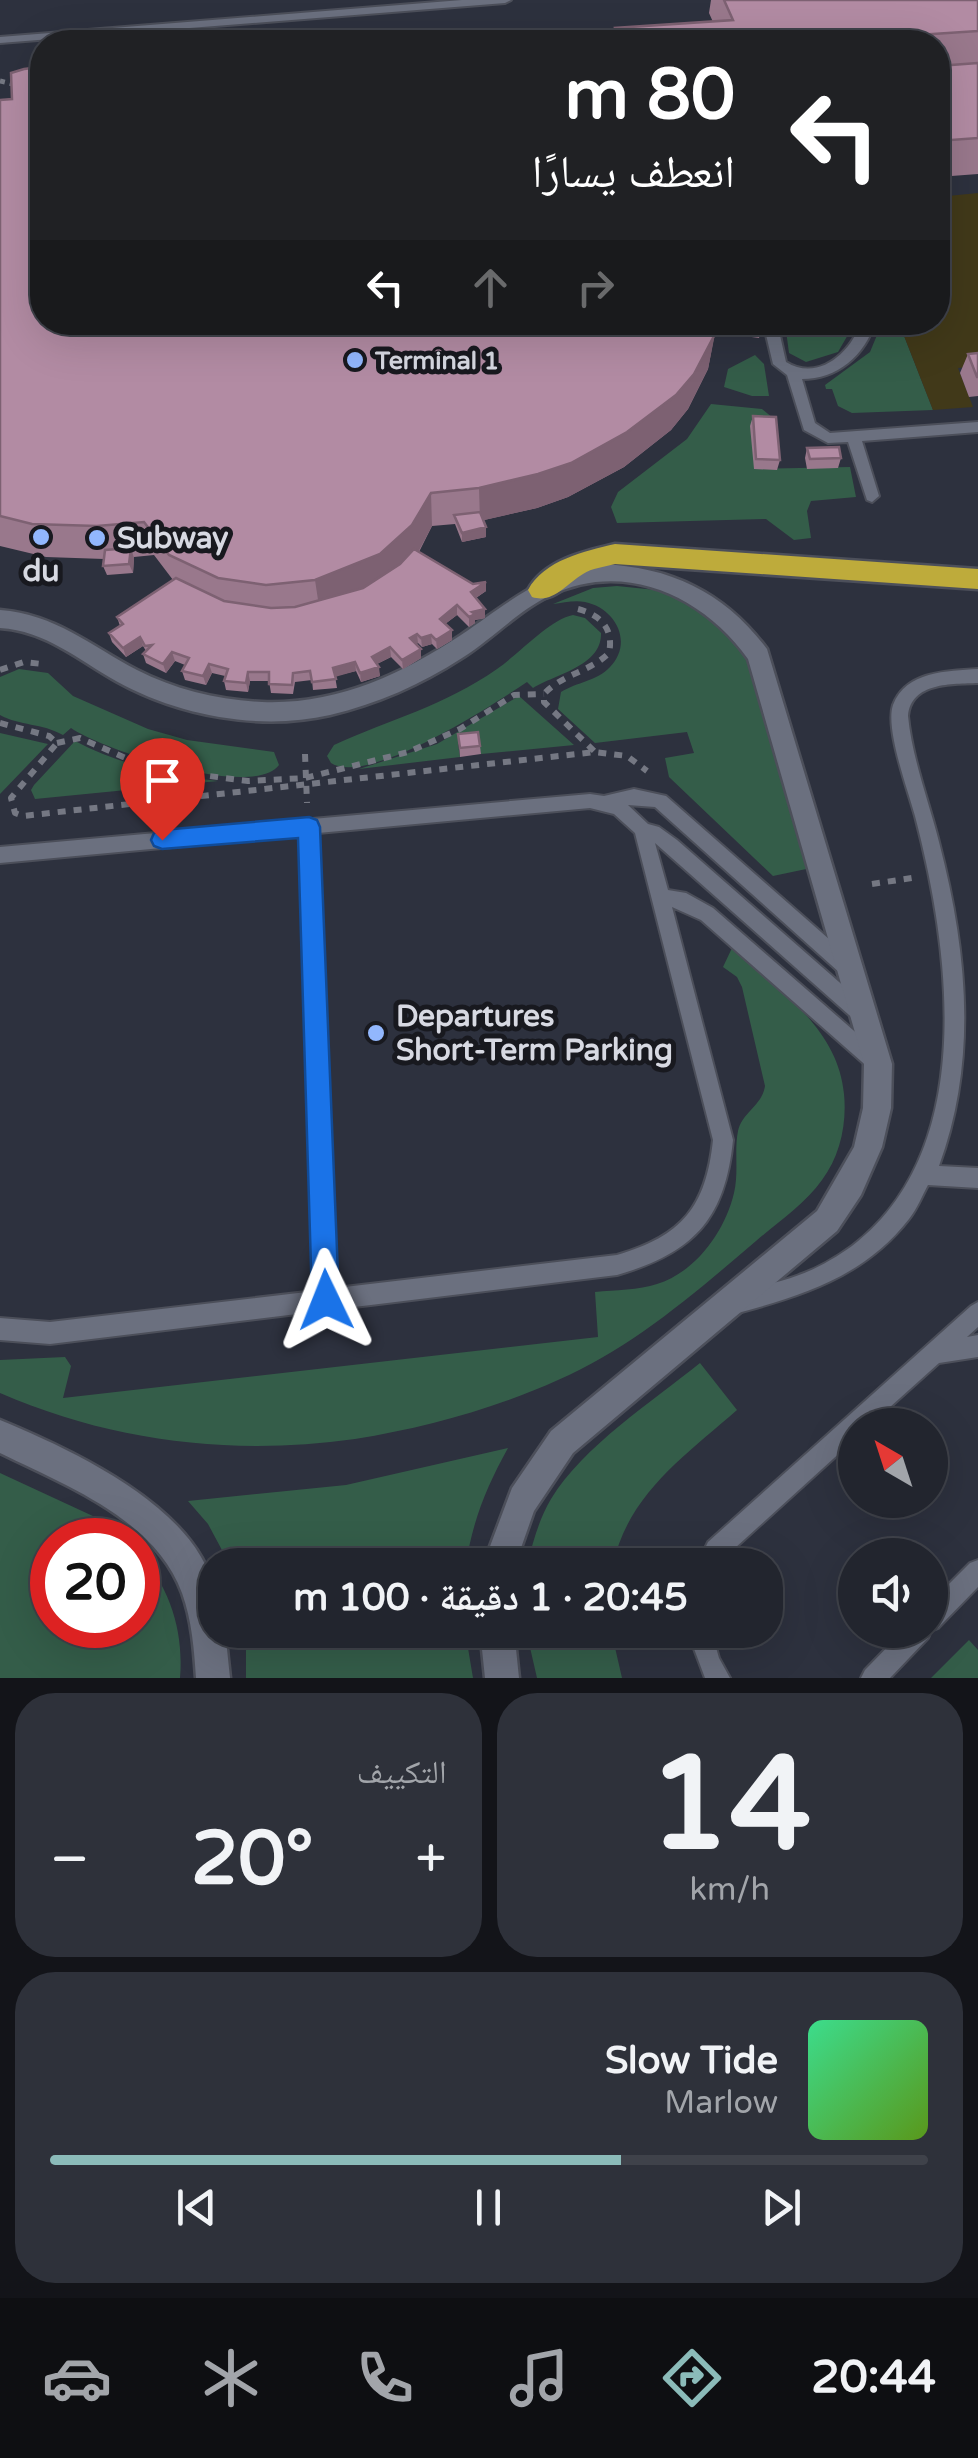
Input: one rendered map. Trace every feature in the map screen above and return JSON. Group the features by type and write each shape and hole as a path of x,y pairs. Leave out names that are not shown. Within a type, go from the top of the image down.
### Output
{"highway":[{"path":"541,590 578,563 616,554 978,580"}],"street":[{"path":"0,619 48,627 132,679 192,701 230,708 305,710 344,702 410,677 444,658 541,590 596,576 640,576 700,595 735,621 759,656 878,1064 876,1123 867,1158 850,1191 827,1221 562,1442 521,1497 504,1548"},
{"path":"0,1436 117,1496 145,1514 169,1537 203,1600 214,1678"},
{"path":"498,1648 502,1678"}],"lane":[{"path":"126,30 505,0"},
{"path":"0,40 30,38"},
{"path":"773,335 780,364 793,374 809,426 828,438 978,427"},
{"path":"793,374 828,368 850,356 863,335"},
{"path":"854,438 872,496"},
{"path":"728,1305 770,1298 809,1285 844,1266 892,1228 927,1175 950,1116 957,1074 959,991 946,908 900,709 908,692 921,684 978,676"},
{"path":"0,856 605,802 634,796 660,801 851,971"},
{"path":"0,1328 50,1333 617,1265 670,1246 692,1228 717,1185 723,1140 643,830 630,814 605,802"},
{"path":"309,827 326,1300"},
{"path":"643,830 672,845 868,1020"},
{"path":"662,898 680,899 708,914 878,1064"},
{"path":"927,1175 978,1178"},
{"path":"718,1548 978,1313"},
{"path":"930,1354 978,1346"},
{"path":"948,1602 978,1572"},
{"path":"704,1648 718,1678"},
{"path":"873,1678 902,1648"}],"path":[{"path":"0,81 28,88"},
{"path":"57,743 80,738 130,760 248,781 305,778 408,752 460,729 514,695 544,694 552,684 602,662 612,643 605,622 595,614 565,609"},
{"path":"0,670 24,662 50,667"},
{"path":"544,694 548,710 595,752"},
{"path":"0,723 49,736"},
{"path":"305,754 305,769"}],"green space":[{"path":"787,335 848,335 838,352 806,362 789,353"},
{"path":"877,335 904,335 933,410 852,413 838,406 832,389 825,385 870,352"},
{"path":"755,355 764,364 769,396 752,396 724,387 728,369"},
{"path":"711,404 762,409 773,418 754,469 850,467 856,497 811,501 807,511 811,538 794,540 766,519 617,523 611,507 618,492 687,439"},
{"path":"593,588 666,591 705,608 751,661 811,868 773,876 669,777 665,758 694,753 687,732 595,743 558,709 561,692 610,667 617,657 621,637 612,619 596,605 581,601 553,604"},
{"path":"573,615 585,618 601,633 594,654 576,668 533,688 527,682 461,723 401,753 349,767 331,763 327,756 334,745 457,693 497,669 555,623"},
{"path":"19,669 48,673 73,696 148,729 187,740 274,752 279,765 264,774 210,774 144,759 71,728 63,735 8,719 0,715 0,677"},
{"path":"519,696 574,745 481,754 478,741 458,744 460,757 359,769 437,744"},
{"path":"0,733 48,744 0,794"},
{"path":"75,741 144,768 218,781 35,799 31,790 34,785"},
{"path":"732,948 803,1012 830,1049 844,1094 838,1150 822,1180 799,1205 686,1299 612,1352 534,1390 458,1416 355,1439 309,1444 219,1445 130,1434 43,1410 0,1393 0,1360 65,1357 71,1366 63,1398 598,1337 595,1292 650,1286 684,1270 707,1248 730,1207 738,1131 765,1086 742,987 737,977 723,967"},
{"path":"700,1363 737,1410 661,1478 632,1517 618,1548 532,1548 543,1515 564,1480 620,1426"},
{"path":"508,1448 481,1505 469,1548 221,1548 208,1524 188,1501 346,1485"},
{"path":"0,1473 96,1518 30,1518 30,1648 160,1648 160,1582 177,1627 181,1661 180,1678 0,1678"},
{"path":"969,1640 978,1650 978,1678 931,1678"},
{"path":"246,1648 468,1648 473,1678 246,1678"},
{"path":"530,1648 615,1648 622,1678 537,1678"}],"sand":[{"path":"978,193 978,366 958,368 973,407 933,410 904,335 950,335 950,196"}],"building":[{"path":"724,0 978,0 978,31 615,28 733,20"},
{"path":"978,63 978,138 950,140 950,65"},
{"name":"Terminal 1","path":"30,68 30,335 714,335 694,374 676,395 627,432 571,463 538,474 479,488 431,493 412,525 380,554 315,580 266,585 218,578 169,555 144,522 97,526 32,524 0,516 0,100 12,99 11,73"},
{"path":"978,353 978,377 977,377 968,354"},
{"path":"753,416 776,417 780,460 756,459"},
{"path":"839,447 841,458 810,459 807,448"},
{"path":"480,512 486,527 462,533 454,515"},
{"path":"131,548 129,564 103,566 105,550"},
{"path":"414,549 473,584 486,582 471,592 485,609 472,612 475,614 469,617 457,605 440,619 452,630 436,640 431,635 421,638 417,634 410,638 421,649 402,660 390,647 372,657 379,667 360,673 355,662 333,668 336,679 312,682 310,671 293,673 292,685 269,684 269,672 248,672 246,683 224,681 228,669 209,664 203,676 182,671 189,658 172,652 163,664 143,654 152,645 145,646 140,637 123,648 109,633 123,624 117,617 176,578 224,601 271,608 295,607 363,588 400,564"},
{"path":"478,732 480,746 460,748 458,734"}],"place":[{"name":"Terminal 1","path":"355,360"},
{"name":"du","path":"41,537"},
{"name":"Subway","path":"97,538"},
{"name":"Departures Short-Term Parking","path":"376,1033"}],"route":[{"path":"162,840 309,827 326,1300"}]}
